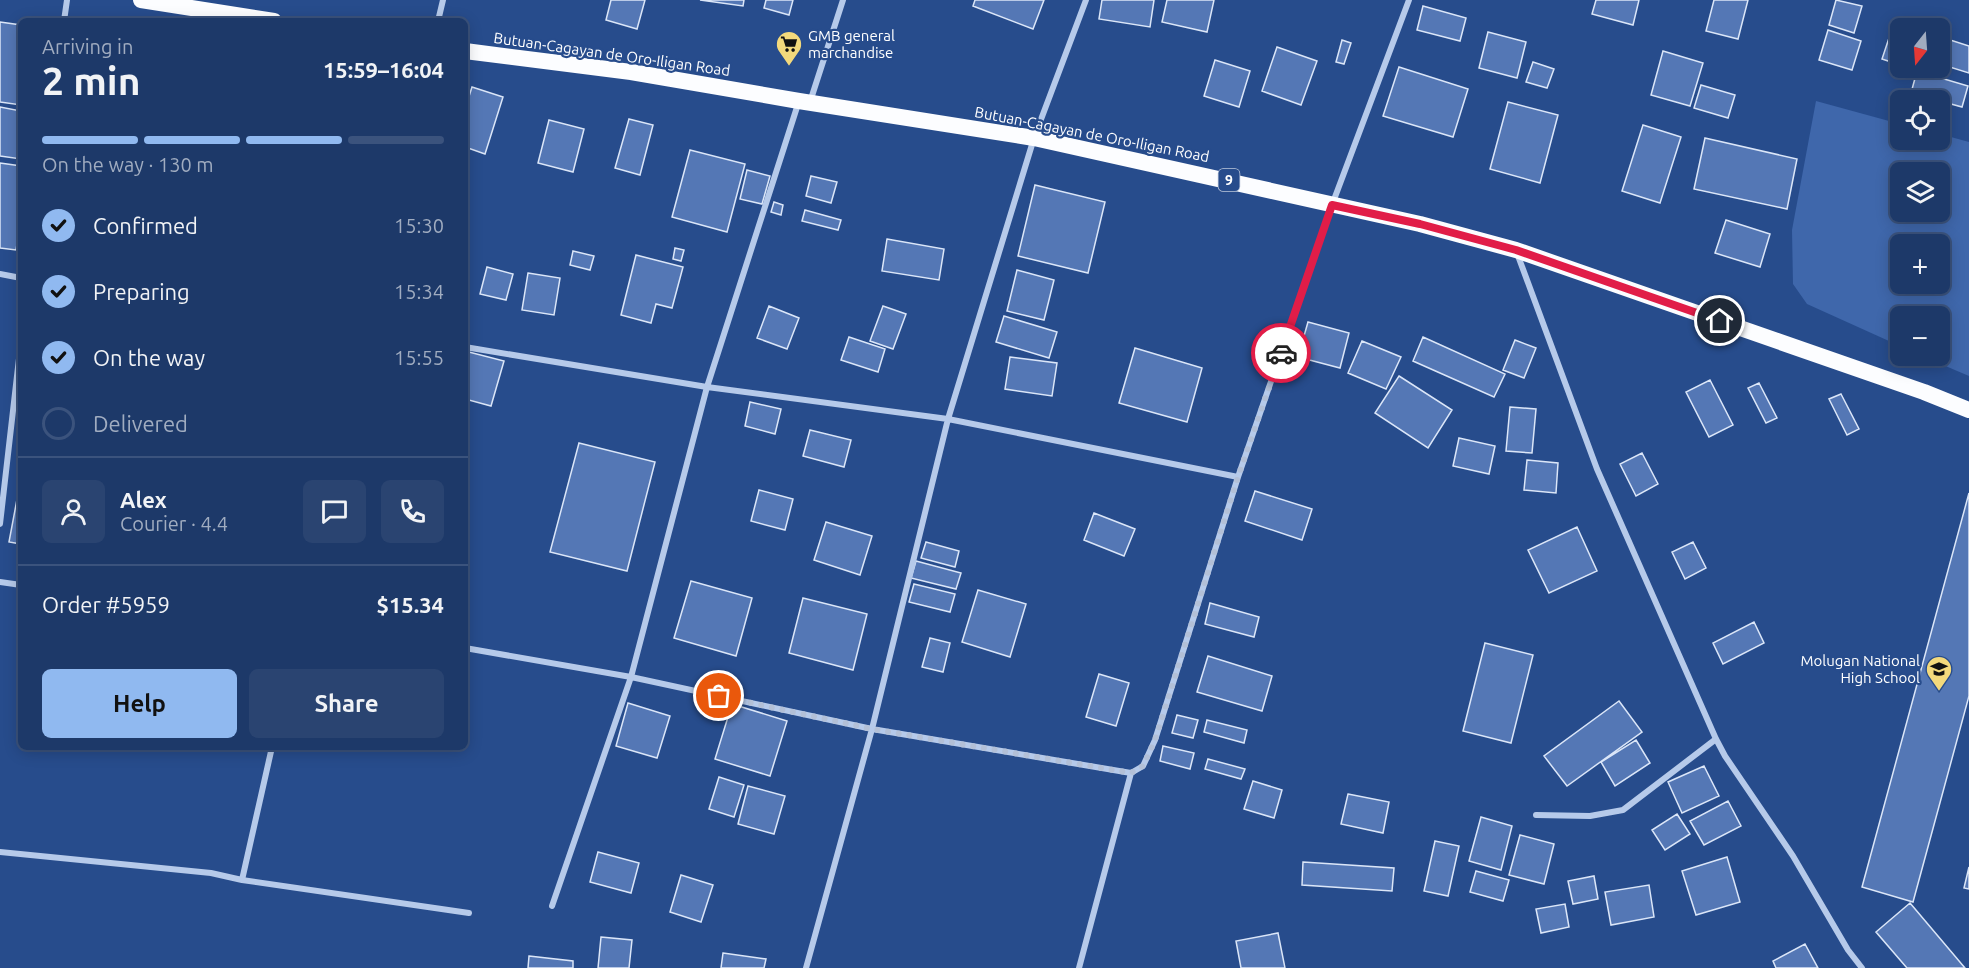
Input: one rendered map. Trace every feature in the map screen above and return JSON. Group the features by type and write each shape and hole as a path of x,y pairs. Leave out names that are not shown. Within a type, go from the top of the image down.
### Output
{"highway":[{"path":"141,0 255,18"},
{"name":"Butuan-Cagayan de Oro-Iligan Road","path":"468,51 631,72 1034,138 1420,224 1516,250 1924,392 1969,410"}],"street":[{"path":"64,18 67,0"},
{"path":"439,18 443,0"},
{"path":"552,906 631,677 707,387 804,102 843,0"},
{"path":"806,968 872,729 948,419 1034,138 1086,0"},
{"path":"468,649 631,677 872,729 1131,773 1143,766 1155,740 1238,477 1332,205 1409,0"},
{"path":"1516,250 1597,470 1716,739 1725,756 1793,856 1848,950 1862,968"},
{"path":"0,274 18,277"},
{"path":"468,347 707,387 948,419 1238,477"},
{"path":"0,524 18,368"},
{"path":"0,582 18,585"},
{"path":"1536,815 1590,816 1623,810 1716,739"},
{"path":"242,880 271,750"},
{"path":"1079,968 1131,773"},
{"path":"0,852 211,873 242,880 469,913"}],"shaded area":[{"path":"1816,101 1890,121 1890,150 1950,150 1950,137 1969,142 1969,376 1946,366 1950,366 1950,306 1890,306 1890,341 1807,304 1793,284 1792,230"}],"building":[{"path":"611,0 645,0 637,29 606,20"},
{"path":"700,0 744,0 743,6"},
{"path":"766,0 793,0 789,15 764,8"},
{"path":"975,0 1044,0 1033,29 973,6"},
{"path":"1102,0 1154,0 1150,27 1099,19"},
{"path":"1167,0 1214,0 1207,32 1162,22"},
{"path":"1596,0 1639,0 1633,25 1592,14"},
{"path":"1714,0 1748,0 1738,39 1706,31"},
{"path":"1836,0 1862,6 1854,33 1829,25"},
{"path":"1423,6 1466,18 1460,41 1417,30"},
{"path":"0,22 18,25 18,105 0,102"},
{"path":"1828,30 1861,41 1852,70 1819,60"},
{"path":"1488,32 1526,42 1517,78 1479,68"},
{"path":"1890,35 1890,62 1882,59"},
{"path":"1342,40 1351,43 1344,64 1336,62"},
{"path":"1950,40 1969,46 1969,73 1950,67"},
{"path":"1277,47 1317,61 1301,105 1262,91"},
{"path":"1663,51 1703,63 1690,106 1651,95"},
{"path":"1215,60 1250,71 1239,107 1204,96"},
{"path":"1533,62 1554,69 1547,88 1526,82"},
{"path":"1399,67 1468,89 1453,137 1383,116"},
{"path":"1915,78 1941,78 1968,86 1962,107 1950,104 1950,90 1912,90"},
{"path":"1701,85 1735,95 1728,118 1694,108"},
{"path":"472,87 503,97 485,154 468,148 468,100"},
{"path":"1508,102 1558,115 1540,183 1490,169"},
{"path":"0,107 18,110 18,159 0,156"},
{"path":"629,119 653,125 640,175 615,168"},
{"path":"549,120 584,129 573,172 538,163"},
{"path":"1643,125 1681,137 1660,203 1622,191"},
{"path":"1705,138 1797,159 1787,209 1694,189"},
{"path":"690,150 745,164 727,232 672,217"},
{"path":"0,163 18,166 18,238 16,250 0,248"},
{"path":"747,170 770,176 762,204 740,199"},
{"path":"811,176 837,182 831,203 806,196"},
{"path":"1035,185 1105,202 1088,273 1018,256"},
{"path":"774,202 783,205 781,215 771,212"},
{"path":"805,210 841,220 838,230 802,221"},
{"path":"1726,220 1770,234 1760,267 1715,253"},
{"path":"887,239 944,249 939,280 882,271"},
{"path":"675,248 684,250 681,261 673,259"},
{"path":"573,251 594,256 590,270 570,265"},
{"path":"636,255 683,267 672,308 656,304 651,323 621,315"},
{"path":"487,267 513,274 506,300 480,294"},
{"path":"1017,270 1054,280 1044,320 1007,311"},
{"path":"528,273 560,278 554,315 522,310"},
{"path":"769,306 799,318 787,349 757,338"},
{"path":"883,306 906,314 893,349 870,341"},
{"path":"1004,316 1057,332 1049,358 996,342"},
{"path":"1308,322 1349,333 1340,368 1298,357"},
{"path":"849,337 885,349 878,372 841,360"},
{"path":"1423,337 1505,374 1494,397 1413,361"},
{"path":"1515,340 1536,348 1524,378 1503,370"},
{"path":"1362,341 1401,357 1386,389 1348,373"},
{"path":"1135,348 1202,368 1187,422 1119,403"},
{"path":"468,352 504,361 491,406 468,400"},
{"path":"1010,357 1057,363 1052,396 1005,389"},
{"path":"1399,376 1452,410 1428,448 1375,413"},
{"path":"1710,380 1733,425 1709,437 1686,392"},
{"path":"1759,383 1777,418 1766,423 1748,388"},
{"path":"1841,394 1859,429 1847,435 1829,399"},
{"path":"750,402 781,409 775,434 745,426"},
{"path":"1510,407 1536,409 1532,453 1506,451"},
{"path":"810,430 851,440 844,467 803,456"},
{"path":"1459,438 1495,446 1489,474 1453,466"},
{"path":"579,443 655,462 627,571 550,552"},
{"path":"1642,453 1658,484 1636,496 1620,464"},
{"path":"1527,460 1558,463 1556,493 1524,490"},
{"path":"759,490 793,499 785,530 751,521"},
{"path":"1255,491 1312,509 1302,540 1245,521"},
{"path":"1969,493 1969,696 1913,902 1862,887"},
{"path":"18,494 18,544 9,542"},
{"path":"1094,513 1135,529 1124,556 1084,540"},
{"path":"826,522 872,536 860,575 814,560"},
{"path":"1577,527 1597,571 1549,593 1528,550"},
{"path":"926,542 959,551 955,567 921,558"},
{"path":"1693,542 1706,568 1685,579 1672,552"},
{"path":"916,561 961,573 956,589 911,578"},
{"path":"691,581 752,598 736,656 674,638"},
{"path":"914,584 955,594 950,612 909,602"},
{"path":"978,590 1026,604 1010,657 962,642"},
{"path":"803,598 867,614 853,670 789,653"},
{"path":"1210,603 1259,617 1254,637 1205,624"},
{"path":"1754,622 1764,643 1723,664 1713,643"},
{"path":"930,638 950,643 943,672 922,667"},
{"path":"1485,643 1533,655 1511,743 1463,731"},
{"path":"1208,656 1272,676 1262,711 1197,692"},
{"path":"1099,674 1129,683 1116,726 1086,717"},
{"path":"1619,701 1642,732 1567,786 1544,756"},
{"path":"628,703 670,716 657,758 616,746"},
{"path":"732,704 787,721 770,776 715,759"},
{"path":"1177,715 1198,720 1193,738 1172,733"},
{"path":"1207,720 1247,730 1244,743 1204,732"},
{"path":"1636,740 1650,763 1615,786 1601,762"},
{"path":"1163,746 1194,753 1190,769 1160,761"},
{"path":"1208,759 1245,769 1241,779 1205,769"},
{"path":"1704,766 1719,796 1682,813 1668,782"},
{"path":"719,777 744,785 734,817 709,809"},
{"path":"1253,781 1282,790 1274,818 1244,809"},
{"path":"748,786 785,796 774,834 738,824"},
{"path":"1348,794 1389,802 1383,833 1341,824"},
{"path":"1728,801 1741,826 1704,845 1690,821"},
{"path":"1677,814 1690,834 1665,850 1652,830"},
{"path":"1481,817 1512,826 1501,870 1469,861"},
{"path":"1520,835 1554,844 1544,884 1509,875"},
{"path":"1435,841 1459,846 1448,896 1424,891"},
{"path":"598,852 639,863 631,893 590,882"},
{"path":"1727,857 1740,902 1696,915 1682,871"},
{"path":"1303,862 1394,868 1392,891 1302,885"},
{"path":"1969,867 1969,889 1964,888"},
{"path":"1476,871 1509,880 1503,901 1470,892"},
{"path":"681,875 713,885 701,922 670,912"},
{"path":"1594,876 1598,899 1573,904 1568,881"},
{"path":"1649,885 1654,917 1611,925 1605,892"},
{"path":"1910,903 1965,968 1907,968 1876,932"},
{"path":"1565,904 1569,927 1541,933 1536,909"},
{"path":"1278,933 1285,968 1241,968 1236,941"},
{"path":"601,937 632,940 629,968 598,968"},
{"path":"1805,944 1818,968 1776,968 1773,961"},
{"path":"723,953 766,959 764,968 721,968"},
{"path":"529,956 573,961 573,968 528,968"}],"way so far":[{"path":"719,696 872,729 1131,773 1143,766 1155,740 1238,477 1281,353"}],"place":[{"name":"GMB general marchandise","path":"789,67"},
{"name":"Molugan National High School","path":"1939,692"}],"route":[{"path":"1281,353 1332,205 1420,224 1516,250 1720,321"}]}
